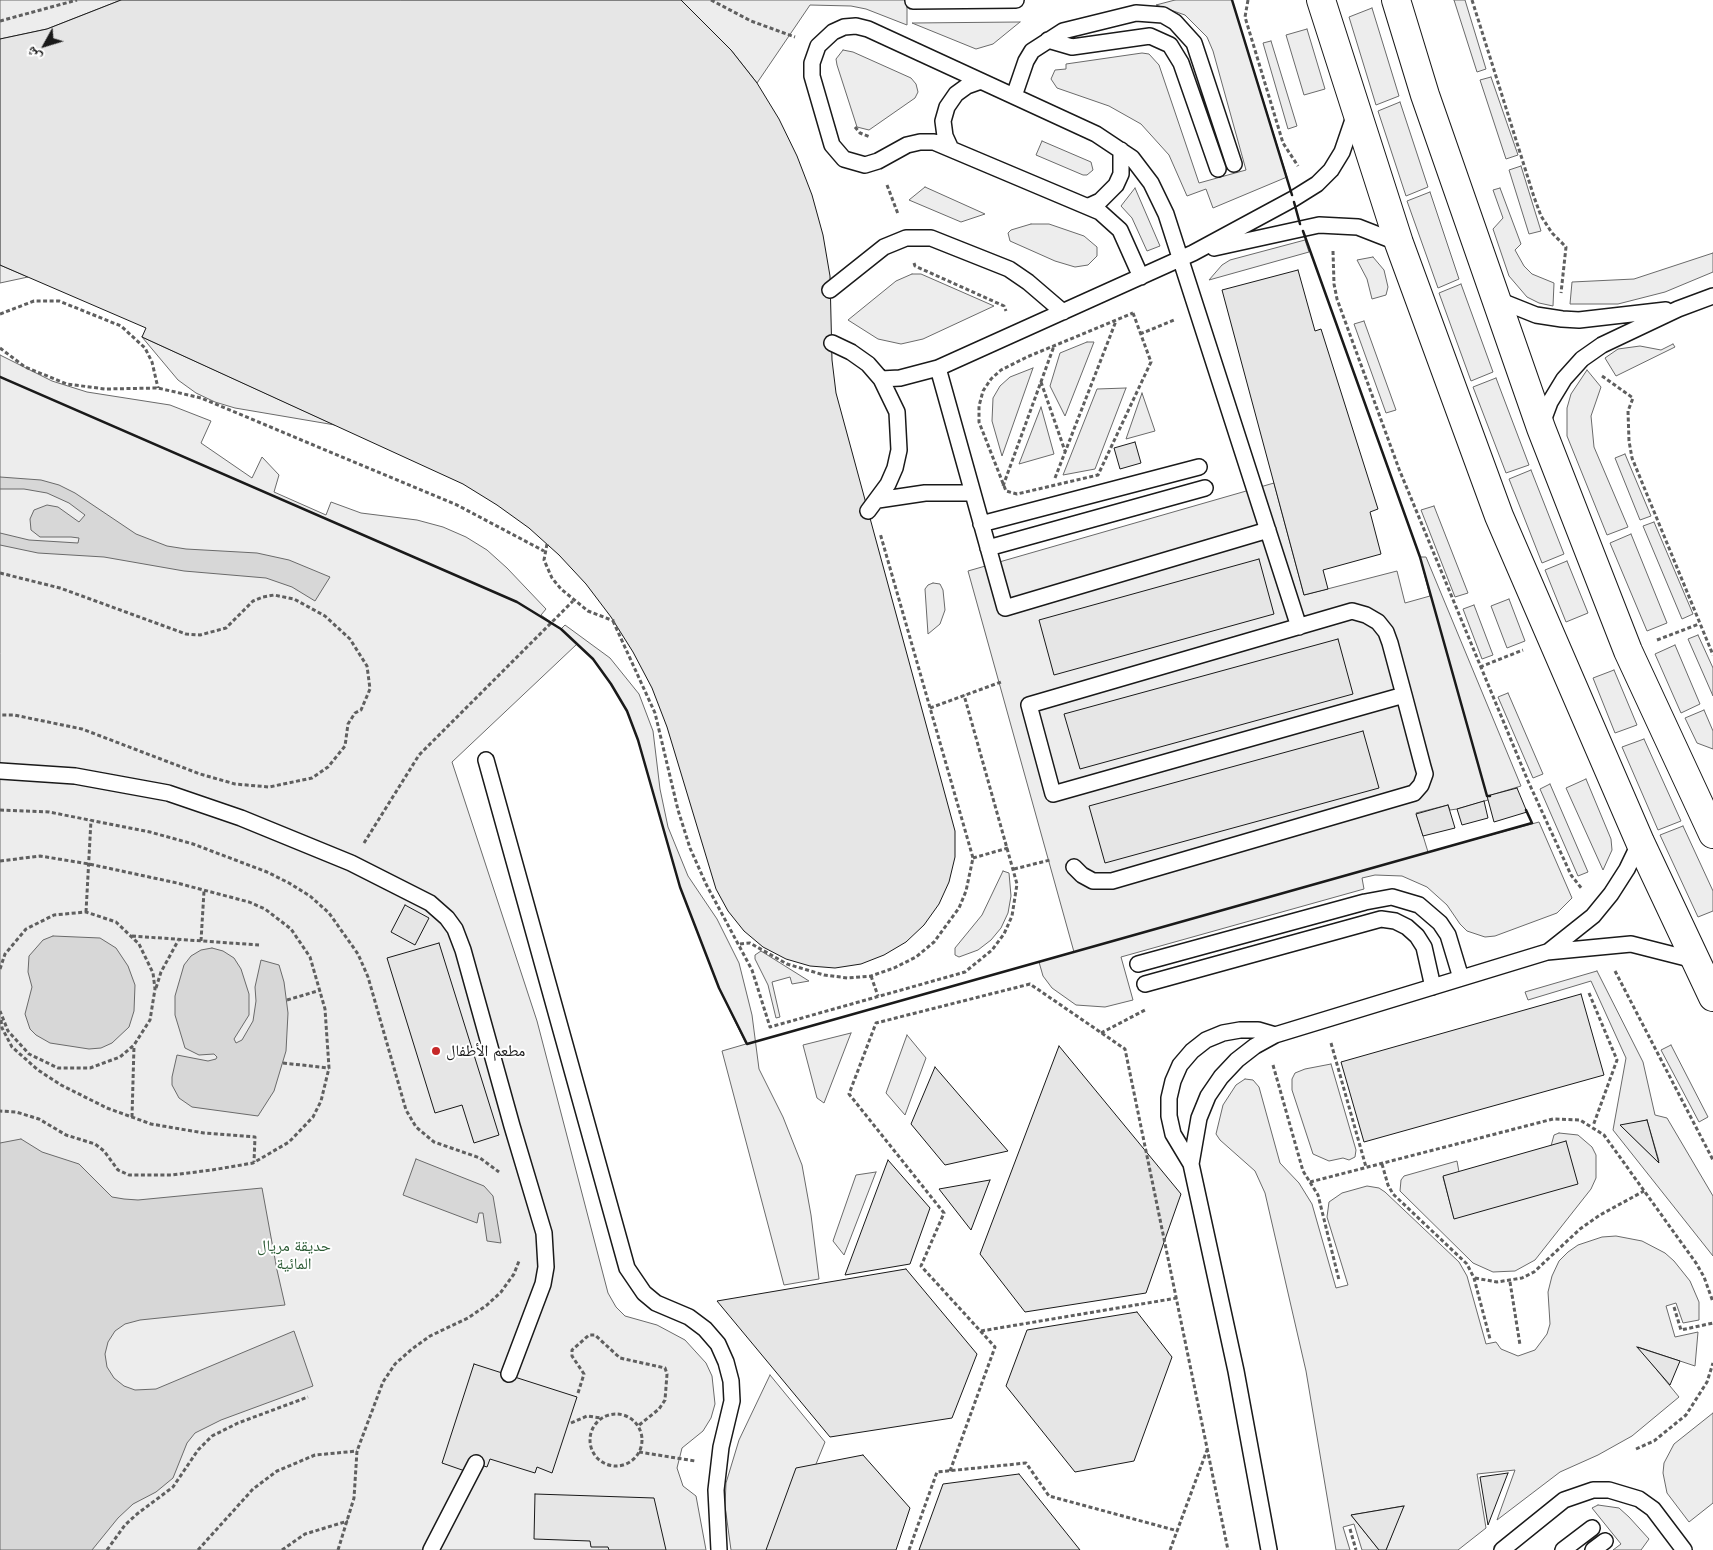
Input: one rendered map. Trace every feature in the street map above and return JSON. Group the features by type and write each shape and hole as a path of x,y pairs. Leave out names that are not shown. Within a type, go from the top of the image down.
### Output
{"street":[{"path":"1321,0 1399,243 1499,516 1640,842 1713,997"},
{"path":"1396,0 1425,95 1494,298 1541,428 1628,651 1713,834"}],"lane":[{"path":"913,1 1016,0"},
{"path":"1014,96 1026,61 1032,51 1063,31 1136,13 1163,16 1175,22 1194,43 1234,164"},
{"path":"1141,277 1120,230 1110,219 1088,206 934,142 920,142 907,145 878,161 866,165 844,159 832,145 812,76 818,46 833,32 844,27 868,28 1096,134 1132,158 1151,183 1187,256 1197,311 1299,627"},
{"path":"1048,40 1064,47 1072,47 1150,36 1170,45 1182,63 1218,169"},
{"path":"951,150 944,128 947,107 956,94 967,86 982,82"},
{"path":"881,379 900,378 938,368 1187,256 1293,199 1317,184 1331,170 1342,152 1357,110"},
{"path":"1088,206 1100,201 1116,185 1121,174 1121,150"},
{"path":"1187,256 1302,228 1336,225 1358,227 1399,243"},
{"path":"830,290 884,247 906,238 931,238 1009,269 1028,282 1063,312"},
{"path":"1541,428 1550,402 1564,379 1582,359 1602,345 1678,309 1713,296"},
{"path":"1494,298 1536,315 1562,319 1579,320 1678,309"},
{"path":"832,343 868,364 881,379 897,412 899,450 888,484 873,506"},
{"path":"938,368 1005,608 1268,530"},
{"path":"981,524 1199,467"},
{"path":"988,548 1204,488"},
{"path":"873,506 925,493 972,493"},
{"path":"1074,867 1082,875 1093,881 1112,881 1414,793 1421,785 1425,774 1404,695 1390,643 1386,632 1378,622 1366,615 1352,611 1029,706 1053,794 1404,695"},
{"path":"486,760 626,1268 644,1294 656,1302 689,1317 705,1329 718,1344 726,1362 731,1381 732,1401 718,1465 716,1515 720,1550"},
{"path":"0,771 75,776 168,793 241,818 351,863 420,897 442,912 455,930 463,950 544,1232 546,1267 543,1284 509,1374"},
{"path":"1547,952 1571,936 1602,904 1627,869 1640,842"},
{"path":"1138,964 1364,902 1392,898 1406,899 1419,905 1440,923 1448,935 1461,978"},
{"path":"1145,984 1381,919 1395,921 1407,927 1418,936 1424,947 1433,987"},
{"path":"1191,1164 1199,1118 1208,1096 1236,1060 1255,1046 1275,1035 1547,952 1631,944 1694,960"},
{"path":"1269,1550 1236,1371 1191,1164 1173,1134 1169,1116 1169,1098 1173,1081 1180,1065 1192,1051 1206,1040 1223,1033 1240,1030 1258,1030 1275,1035"},
{"path":"431,1550 476,1463"},
{"path":"1502,1550 1564,1500 1593,1490 1609,1490 1639,1499 1652,1509 1684,1550"},
{"path":"1563,1550 1592,1528"}],"path":[{"path":"0,21 77,0"},
{"path":"1248,0 1245,17 1284,143 1292,158 1317,184"},
{"path":"1472,0 1541,216 1552,233 1566,247 1561,288 1562,319"},
{"path":"1336,225 1332,269 1337,299 1398,469 1528,781 1571,875 1583,891 1602,904"},
{"path":"0,314 34,301 53,300 70,304 121,326 145,348 152,362 158,388"},
{"path":"1140,334 1197,311"},
{"path":"1133,313 1140,334 1151,362 1098,475 1017,494 1011,494 1003,488 979,422 979,406 983,391 1001,370 1133,313"},
{"path":"1052,486 1116,320"},
{"path":"1003,488 1054,346"},
{"path":"0,348 25,367 67,384 105,388 158,388 201,398 457,505 544,551"},
{"path":"1582,359 1633,398 1628,411 1629,441 1632,458 1713,656"},
{"path":"1041,382 1065,451"},
{"path":"740,944 750,944 788,964 824,975 848,978 872,976 916,957 934,942 959,908 971,875 973,858 873,506"},
{"path":"547,544 544,551 546,568 573,601 588,611 614,620 655,713 678,810 690,848 706,884 740,944 752,970 770,1026 965,972 979,962 1004,934 1012,916 1016,891 1014,869 964,695"},
{"path":"0,573 60,588 173,630 200,635 226,628 253,601 262,597 274,595 294,599 325,616 350,639 367,666 370,689 361,710 355,713 348,724 346,746 328,768 312,778 269,787 235,784 200,774 82,729 22,716 0,715"},
{"path":"351,863 419,755 573,601"},
{"path":"1628,651 1699,624"},
{"path":"1480,667 1551,640"},
{"path":"930,708 1001,682"},
{"path":"0,810 49,812 150,832 230,856 289,883 310,896 328,913 358,954 368,977 406,1110 416,1127 434,1142 480,1158 501,1174"},
{"path":"86,912 92,820"},
{"path":"973,858 1008,848"},
{"path":"0,861 40,856 89,864 250,902 279,918 302,942 310,957 325,1009 329,1068 321,1101 313,1116 290,1142 254,1163 172,1174 129,1176 118,1170 104,1151 95,1144 66,1135 39,1119 16,1112 0,1111"},
{"path":"1014,869 1052,860"},
{"path":"202,941 204,891"},
{"path":"0,969 5,954 26,929 54,915 86,912 116,922 131,936 148,958 155,989"},
{"path":"131,936 259,945"},
{"path":"1,1016 8,1031 29,1054 58,1068 74,1070 106,1064 120,1057 134,1045 150,1020 155,989 161,972 179,939"},
{"path":"1614,970 1713,1160"},
{"path":"872,976 878,996"},
{"path":"950,1471 995,1347 922,1266 944,1212 849,1094 876,1023 1030,984 1125,1049 1228,1550"},
{"path":"287,1000 321,990"},
{"path":"1589,993 1617,1060 1593,1126"},
{"path":"0,1011 2,1028 7,1039 22,1057 38,1070 86,1098 132,1117 176,1129 255,1136 254,1163"},
{"path":"1101,1033 1143,1011"},
{"path":"1331,1044 1366,1168"},
{"path":"132,1117 134,1045"},
{"path":"1272,1062 1303,1171 1318,1195 1339,1280"},
{"path":"283,1063 329,1068"},
{"path":"1310,1182 1553,1119 1580,1120 1593,1126 1604,1135 1696,1264 1704,1277 1713,1302"},
{"path":"1382,1164 1388,1185 1394,1194 1463,1258 1474,1278 1490,1339"},
{"path":"1474,1278 1510,1282 1534,1272 1580,1229 1600,1215 1644,1191"},
{"path":"338,1550 349,1521 354,1498 357,1451 373,1403 395,1364 412,1348 430,1336 468,1318 487,1305 514,1274 520,1258"},
{"path":"1510,1282 1520,1345"},
{"path":"981,1331 1177,1298"},
{"path":"1674,1307 1680,1330 1713,1323"},
{"path":"578,1393 584,1374 572,1356 572,1350 588,1335 595,1335 620,1358 665,1368 667,1372 665,1400 659,1409 638,1426"},
{"path":"1636,1449 1654,1441 1686,1415 1707,1382 1713,1363"},
{"path":"107,1550 125,1525 173,1488 198,1450 212,1436 238,1423 308,1397"},
{"path":"621,1414 638,1426 642,1439 639,1452 635,1458 624,1465 610,1466 598,1459 590,1448 590,1434 601,1418 607,1415 621,1414"},
{"path":"571,1424 587,1416 601,1418"},
{"path":"1170,1550 1208,1449"},
{"path":"198,1550 253,1489 277,1471 315,1455 357,1451"},
{"path":"639,1452 718,1465"},
{"path":"909,1550 937,1472 1026,1463 1049,1496 1178,1531"},
{"path":"282,1550 305,1534 349,1521"},
{"path":"1350,1529 1356,1550"}],"shaded area":[{"path":"0,0 121,0 47,29 0,39"},
{"path":"681,0 907,0 907,25 866,9 851,6 810,5 757,83 731,50"},
{"path":"1175,0 1232,0 1287,177 1213,208 1206,189 1187,196 1169,155 1141,124 1109,106 1057,88 1051,79 1055,70 1066,69 1066,64 1142,53 1149,54 1159,65 1199,183 1246,170 1213,51 1207,37 1185,15 1156,5"},
{"path":"1454,0 1465,0 1486,69 1477,72"},
{"path":"1372,8 1399,96 1376,105 1349,17"},
{"path":"1020,22 993,44 976,49 912,23"},
{"path":"1307,29 1325,89 1304,95 1286,35"},
{"path":"1271,41 1297,126 1288,129 1263,43"},
{"path":"843,50 853,52 911,78 916,84 918,92 915,98 869,130 857,127 837,65 836,59"},
{"path":"1491,77 1518,155 1506,159 1480,80"},
{"path":"1400,102 1428,187 1406,196 1378,111"},
{"path":"1042,141 1091,162 1093,170 1087,175 1083,175 1036,155"},
{"path":"1521,166 1541,231 1529,234 1509,170"},
{"path":"925,187 985,214 961,222 909,200"},
{"path":"1135,188 1160,246 1147,251 1132,218 1121,206"},
{"path":"1500,188 1521,244 1515,250 1524,266 1532,274 1554,283 1553,306 1539,303 1527,297 1509,276 1493,229 1503,218 1493,190"},
{"path":"1430,192 1459,279 1438,288 1407,201"},
{"path":"1031,224 1049,224 1084,236 1097,247 1097,256 1088,265 1075,267 1055,261 1010,241 1008,233 1011,230"},
{"path":"1305,240 1309,252 1209,280 1222,265 1230,260"},
{"path":"1713,253 1713,272 1665,292 1618,304 1570,304 1572,282 1634,279"},
{"path":"1373,257 1384,270 1388,287 1386,295 1372,299 1367,279 1357,260"},
{"path":"0,265 28,277 0,283"},
{"path":"912,274 921,274 994,306 923,339 901,344 878,339 848,320 896,281"},
{"path":"1461,284 1493,372 1471,381 1439,293"},
{"path":"1364,321 1396,410 1386,413 1354,324"},
{"path":"142,337 335,425 235,408 215,402 196,393 178,380"},
{"path":"1087,342 1094,342 1065,416 1050,386 1060,353"},
{"path":"1673,344 1675,347 1616,376 1605,358 1618,349 1640,346 1661,350"},
{"name":"حديقة مريال المائية","path":"0,355 52,381 87,392 170,405 211,421 201,443 252,478 262,457 279,475 274,492 326,515 331,502 361,513 417,520 443,527 466,537 487,550 507,568 546,609 541,615 561,629 565,625 610,658 639,694 653,731 660,789 668,827 688,876 717,919 739,963 752,1015 759,1069 783,1117 802,1165 811,1215 819,1279 784,1285 722,1051 746,1044 719,988 680,887 638,740 627,711 611,684 593,659 577,644 452,762 537,1021 608,1293 616,1307 625,1316 657,1325 685,1340 706,1363 712,1376 715,1404 711,1418 703,1431 682,1448 677,1468 683,1486 696,1496 706,1550 0,1550"},
{"path":"1033,368 1002,456 992,421 993,398 1000,386 1010,377"},
{"path":"1587,370 1601,387 1591,416 1594,447 1628,527 1607,535 1567,436 1567,408 1571,394"},
{"path":"1496,378 1529,465 1506,473 1473,387"},
{"path":"1126,388 1095,469 1063,475 1097,389"},
{"path":"1142,393 1155,431 1126,439"},
{"path":"1041,407 1054,454 1019,464"},
{"path":"1625,454 1651,516 1640,520 1615,458"},
{"path":"1531,470 1564,554 1542,563 1509,479"},
{"path":"0,477 41,480 59,485 75,493 136,534 167,546 186,549 257,553 289,560 330,577 315,601 292,587 266,578 184,571 104,557 38,553 0,545 0,533 29,540 78,543 79,538 40,537 31,530 30,519 34,510 47,505 58,507 79,522 85,515 69,503 47,493 24,489 0,489"},
{"path":"1274,483 1304,595 1397,571 1405,603 1430,596 1420,557 1426,557 1521,786 1488,796 1488,800 1457,809 1450,810 1448,805 1416,813 1428,852 1539,822 1572,898 1557,913 1495,936 1485,937 1467,931 1447,905 1427,887 1402,876 1375,875 1362,878 1364,889 1121,957 1133,1000 1105,1007 1076,1005 1052,988 1043,976 1039,962 1074,952 968,571"},
{"path":"1434,506 1468,593 1455,597 1421,510"},
{"path":"1654,522 1693,614 1682,619 1643,526"},
{"path":"1631,534 1667,623 1647,631 1610,543"},
{"path":"1567,561 1588,613 1566,622 1545,570"},
{"path":"933,583 940,584 943,590 945,610 940,624 928,634 925,589"},
{"path":"1509,599 1525,641 1507,648 1491,606"},
{"path":"1474,605 1493,655 1482,659 1463,609"},
{"path":"1698,635 1713,668 1713,696 1688,639"},
{"path":"1675,645 1700,704 1681,713 1655,654"},
{"path":"1614,670 1637,725 1615,733 1593,678"},
{"path":"1508,693 1543,774 1533,778 1498,697"},
{"path":"1704,710 1713,731 1713,749 1697,743 1685,718"},
{"path":"1644,739 1681,821 1658,830 1622,747"},
{"path":"1586,779 1611,839 1612,850 1603,870 1566,788"},
{"path":"1550,784 1588,872 1578,876 1540,789"},
{"path":"1683,826 1713,891 1713,911 1698,917 1660,835"},
{"path":"1003,871 1009,873 1011,896 1008,913 1001,928 991,940 978,950 959,957 955,955 955,948 982,915"},
{"path":"53,936 100,938 116,948 128,966 135,985 134,1011 129,1027 112,1043 101,1048 89,1049 50,1043 30,1029 25,1014 32,987 28,972 29,956 43,940"},
{"path":"212,948 223,951 234,958 241,969 249,994 249,1015 234,1039 236,1043 242,1040 253,1021 256,1001 255,987 261,960 279,965 284,982 288,1013 286,1051 274,1091 258,1116 192,1107 179,1098 172,1085 177,1055 208,1061 217,1057 214,1054 199,1055 185,1048 175,1015 175,996 184,965 191,956 201,950"},
{"path":"761,951 809,981 792,984 790,977 772,982 780,1017 776,1018 768,985 755,959 755,955"},
{"path":"1597,971 1643,1062 1655,1115 1667,1118 1713,1196 1713,1256 1613,1130 1626,1058 1591,981 1528,1000 1525,992","holes":["1647,1120 1658,1162 1621,1126"]},
{"path":"851,1033 824,1103 817,1098 803,1045"},
{"path":"907,1035 926,1058 905,1115 886,1093"},
{"path":"1671,1045 1708,1117 1699,1122 1661,1050"},
{"path":"1331,1064 1356,1150 1355,1157 1349,1160 1343,1158 1329,1161 1313,1154 1292,1090 1292,1079 1295,1073"},
{"path":"1245,1079 1253,1080 1259,1087 1280,1163 1299,1183 1312,1204 1336,1288 1348,1285 1327,1217 1329,1202 1342,1193 1367,1186 1379,1188 1385,1192 1459,1262 1467,1276 1486,1344 1496,1342 1501,1349 1518,1356 1535,1350 1547,1334 1550,1324 1548,1292 1552,1276 1559,1261 1568,1252 1578,1245 1602,1237 1616,1236 1642,1241 1665,1253 1674,1261 1690,1281 1699,1302 1699,1320 1683,1323 1676,1303 1666,1306 1675,1337 1698,1332 1695,1366 1638,1347 1679,1397 1632,1436 1598,1455 1560,1472 1497,1520 1515,1470 1477,1474 1486,1528 1458,1550 1386,1550 1403,1506 1351,1515 1379,1550 1362,1550 1354,1524 1343,1527 1350,1550 1336,1550 1306,1371 1265,1193 1255,1171 1220,1140 1216,1134 1223,1105 1236,1085"},
{"path":"1559,1133 1578,1135 1592,1147 1596,1155 1596,1178 1591,1189 1535,1260 1515,1271 1493,1272 1473,1263 1400,1191 1401,1180 1404,1176 1457,1161 1459,1172 1443,1177 1454,1218 1551,1146 1554,1135"},
{"path":"21,1139 42,1152 79,1164 112,1197 138,1200 262,1188 285,1305 140,1320 125,1324 115,1331 108,1342 105,1354 107,1367 114,1378 124,1386 135,1390 156,1389 294,1331 313,1386 221,1420 195,1433 187,1443 173,1478 156,1492 133,1504 118,1518 92,1550 0,1550 0,1143"},
{"path":"416,1159 484,1186 493,1196 501,1243 487,1241 483,1213 479,1213 477,1223 403,1195"},
{"path":"876,1172 844,1255 833,1241 856,1175"},
{"path":"770,1375 825,1442 781,1550 731,1550 725,1506 726,1483 739,1440"},
{"path":"1713,1413 1713,1503 1689,1522 1667,1493 1663,1473 1664,1463 1674,1444"},
{"path":"1598,1505 1619,1508 1629,1517 1649,1539 1641,1550 1613,1550 1621,1544 1592,1508"}],"building":[{"path":"121,0 681,0 731,50 757,83 779,119 797,156 812,195 823,235 830,276 832,360 836,393 955,831 955,857 949,882 939,904 924,925 906,942 884,955 861,964 835,968 810,966 786,959 763,947 744,931 728,911 716,889 667,727 652,688 633,652 611,617 586,584 559,555 529,528 463,484 142,337 146,328 0,265 0,39 47,29"},
{"path":"1298,270 1315,331 1321,329 1378,509 1370,512 1381,554 1323,570 1328,589 1304,595 1222,290"},
{"path":"1135,442 1141,463 1120,469 1114,448"},
{"path":"1259,559 1274,614 1054,675 1039,620"},
{"path":"1338,639 1353,694 1080,769 1064,714"},
{"path":"1363,731 1379,788 1105,863 1089,806"},
{"path":"1517,788 1527,812 1494,822 1487,796"},
{"path":"1484,801 1488,818 1462,825 1457,809"},
{"path":"1448,805 1455,828 1423,836 1416,814"},
{"path":"405,905 429,918 415,945 391,932"},
{"path":"439,943 499,1135 474,1143 462,1105 435,1113 387,958"},
{"path":"1581,994 1604,1075 1364,1142 1341,1062"},
{"path":"1059,1046 1181,1194 1146,1293 1025,1312 980,1254"},
{"path":"935,1067 1008,1151 945,1165 911,1124"},
{"path":"1647,1120 1659,1163 1620,1125"},
{"path":"1566,1141 1578,1184 1454,1219 1443,1176"},
{"path":"888,1160 930,1208 910,1264 845,1275"},
{"path":"990,1180 971,1230 939,1189"},
{"path":"906,1269 977,1354 952,1418 830,1437 717,1301"},
{"path":"1137,1312 1172,1357 1134,1461 1075,1472 1006,1386 1027,1330"},
{"path":"1637,1347 1680,1361 1670,1385"},
{"path":"474,1364 577,1397 552,1473 537,1467 535,1473 490,1459 487,1467 468,1461 465,1471 442,1463"},
{"path":"863,1455 910,1508 896,1550 766,1550 796,1468"},
{"path":"1508,1473 1488,1525 1480,1477"},
{"path":"1019,1474 1080,1550 919,1550 943,1484"},
{"path":"535,1494 654,1498 666,1550 609,1550 608,1547 591,1547 590,1541 534,1539"},
{"path":"1404,1506 1386,1550 1379,1550 1351,1515"}],"wall":[{"path":"1232,0 1292,195"},
{"path":"1294,202 1300,224"},
{"path":"1303,231 1420,557 1487,796 1490,796"},
{"path":"0,377 517,602 561,629 593,659 627,711 638,740 680,887 719,988 747,1044 1532,823 1526,810"}],"place":[{"name":"مطعم الأطفال","path":"436,1051"}]}
